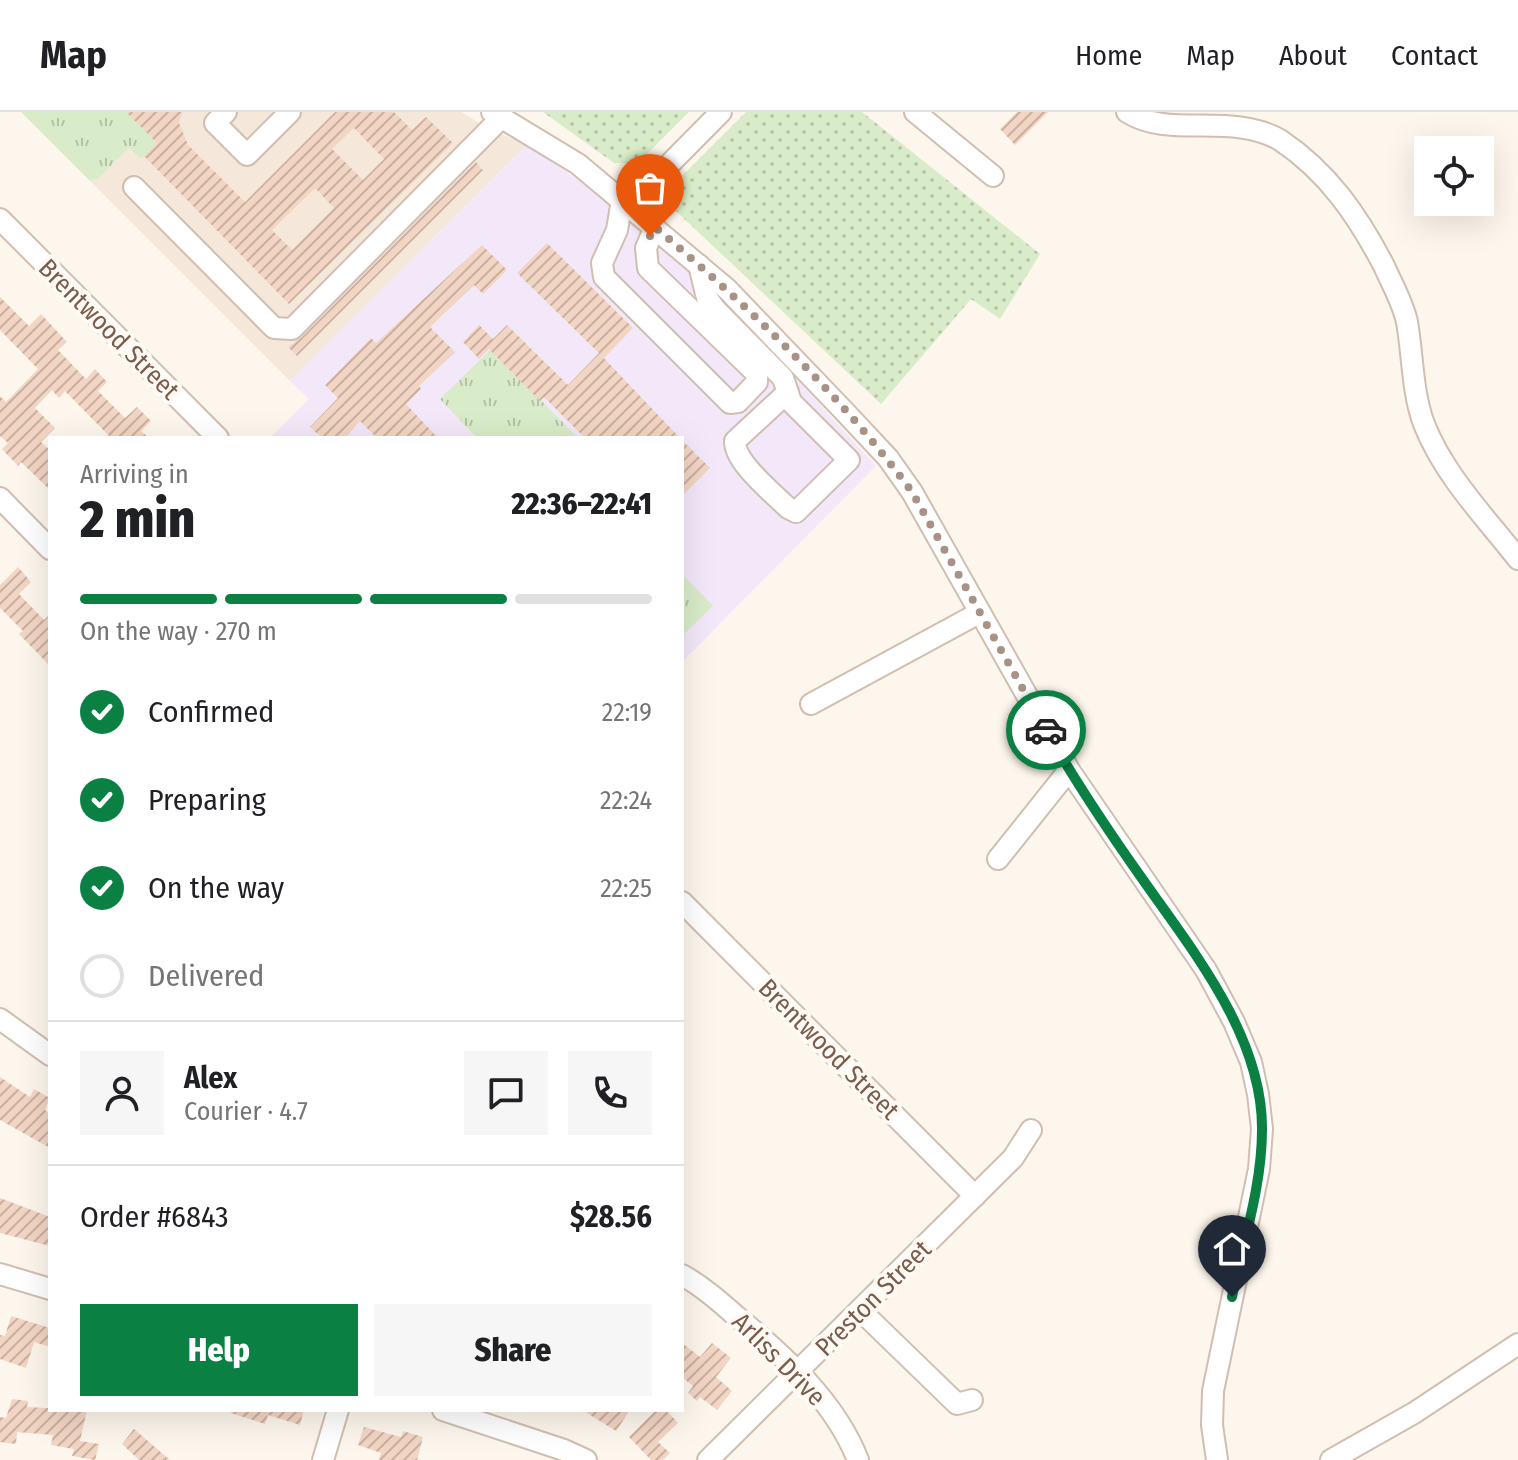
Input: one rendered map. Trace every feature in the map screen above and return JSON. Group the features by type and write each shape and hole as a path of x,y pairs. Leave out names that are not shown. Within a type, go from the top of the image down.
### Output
{"street":[{"path":"226,112 215,123 247,155 290,112"},
{"path":"655,227 646,248 648,268 757,374 757,382 738,402 730,403 604,277 602,263 626,203 721,112"},
{"path":"915,112 993,176"},
{"path":"1127,112 1161,122 1224,123 1253,127 1289,147 1336,190 1355,214 1395,288 1406,319 1417,397 1435,448 1518,559"},
{"path":"134,187 274,328 292,329 497,115 578,164 699,265 756,316 869,438 912,492 1069,770 1206,970 1251,1062 1262,1129 1259,1169 1213,1391 1212,1425 1217,1460"},
{"name":"Brentwood Street","path":"0,219 216,436"},
{"path":"699,265 707,298 783,378 791,402 849,460"},
{"path":"804,367 735,441 739,458 788,508 796,512 869,438"},
{"path":"0,498 48,547"},
{"path":"811,704 979,613"},
{"path":"998,859 1069,770"},
{"name":"Brentwood Street","path":"684,904 975,1196"},
{"path":"0,1019 48,1054"},
{"name":"Preston Street","path":"708,1460 1013,1158 1031,1130"},
{"path":"0,1274 48,1288"},
{"name":"Arliss Drive","path":"684,1276 761,1336 797,1372 824,1401 845,1432 858,1460"},
{"path":"860,1310 957,1404 972,1400"},
{"path":"1331,1460 1414,1413 1518,1344"},
{"path":"323,1460 337,1412"},
{"path":"449,1412 586,1460"}],"shaded area":[{"path":"183,112 461,112 491,130 527,145 290,381 90,181 94,177 97,180 129,148 181,130 179,123"},
{"path":"527,145 587,186 732,308 876,466 684,660 684,436 272,436 309,399 290,381"}],"green space":[{"path":"21,112 183,112 179,123 181,130 159,141 141,159 129,148 97,180 94,178 90,181"},
{"path":"543,112 689,112 638,163 614,163"},
{"path":"746,112 862,112 1040,254 1000,319 971,299 881,404 661,197"},
{"path":"491,349 575,435 475,436 440,399"},
{"path":"684,576 713,606 684,634"}],"building":[{"path":"126,112 182,112 179,123 188,145 245,202 335,112 394,112 412,130 426,117 453,143 289,304 144,156 157,143","holes":["354,128 384,159 363,180 332,149","315,188 334,208 292,250 272,230"]},
{"path":"1017,112 1048,112 1015,145 1000,129"},
{"path":"476,162 483,170 297,356 288,347 301,338"},
{"path":"547,243 633,328 604,358 517,273"},
{"path":"482,245 507,270 483,294 474,285 430,327 455,352 419,386 421,389 406,404 436,436 375,436 360,421 347,436 320,436 310,427 338,398 325,385 371,338 376,343"},
{"path":"0,297 29,326 41,314 67,342 58,350 86,379 95,369 107,382 98,391 125,418 137,407 151,421 141,431 147,436 109,436 65,391 59,398 52,390 35,408 55,428 41,442 48,448 48,488 21,462 18,466 2,449 8,443 0,436 0,396 6,402 38,369 0,330"},
{"path":"479,325 493,339 507,325 568,385 599,353 678,436 583,436 544,397 540,401 489,349 479,359 463,342"},
{"path":"684,442 710,468 684,494"},
{"path":"18,567 31,582 19,594 44,620 48,616 48,664 19,634 23,631 0,608 0,585"},
{"path":"0,1077 30,1097 34,1089 48,1097 45,1110 48,1112 48,1147 0,1120"},
{"path":"0,1198 48,1216 48,1245 0,1233"},
{"path":"11,1316 48,1327 48,1346 34,1342 26,1368 0,1359 0,1335 5,1336"},
{"path":"712,1343 731,1358 716,1377 732,1391 717,1410 700,1397 697,1401 688,1393 693,1386 684,1379 684,1345 700,1357"},
{"path":"12,1399 28,1401 27,1407 48,1408 48,1412 87,1412 80,1441 99,1444 95,1460 72,1456 74,1449 51,1445 53,1435 17,1432 16,1444 0,1442 0,1417 6,1418"},
{"path":"303,1412 300,1425 268,1415 265,1424 231,1413"},
{"path":"585,1412 629,1412 616,1431"},
{"path":"654,1412 668,1412 678,1423 658,1442 670,1453 663,1460 651,1460 629,1437"},
{"path":"364,1427 401,1437 403,1431 423,1437 417,1460 379,1460 381,1453 358,1445"},
{"path":"134,1429 170,1460 139,1460 122,1444"}],"way so far":[{"path":"650,236 655,227 727,289 765,325 888,458 912,492 1046,730"}],"route":[{"path":"1046,730 1099,816 1196,953 1234,1022 1251,1062 1262,1129 1259,1169 1232,1297"}]}
